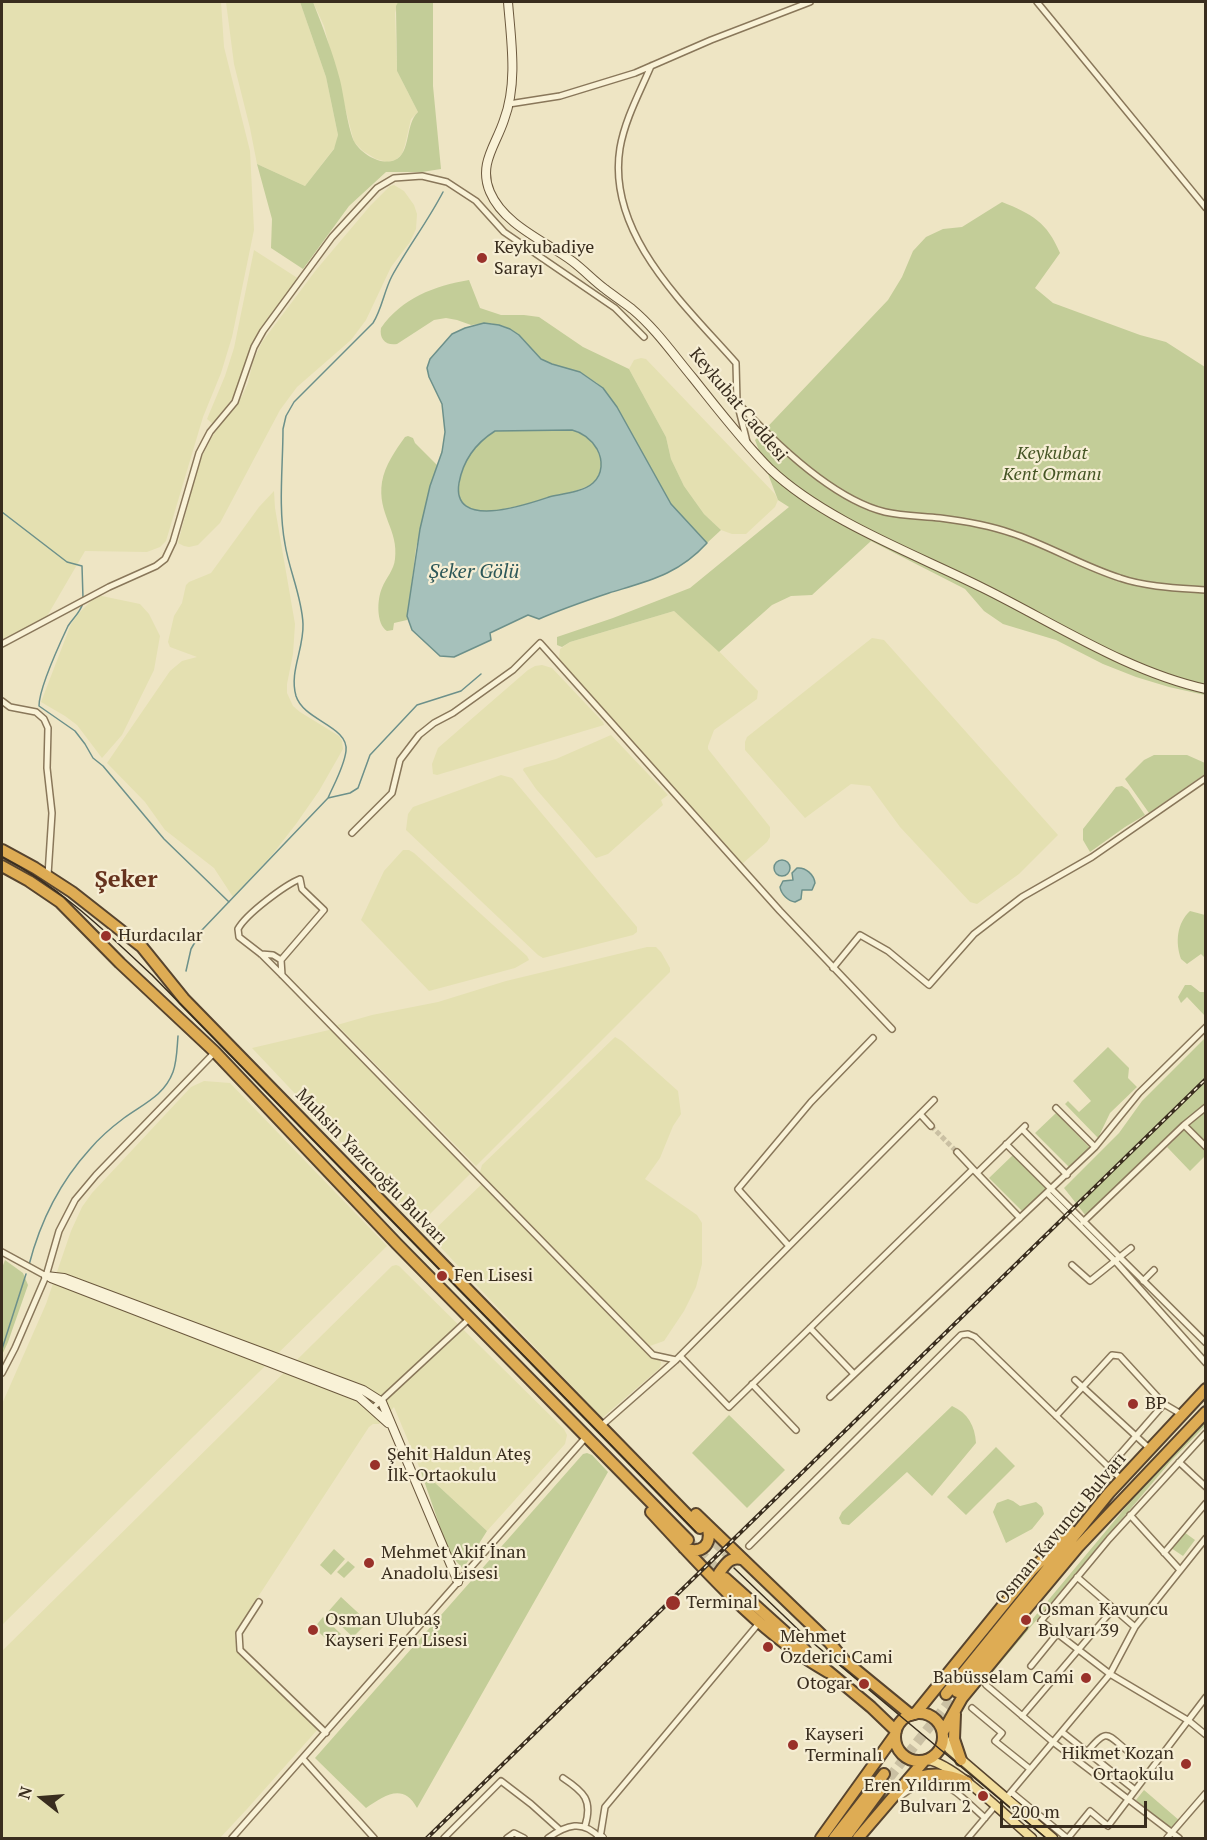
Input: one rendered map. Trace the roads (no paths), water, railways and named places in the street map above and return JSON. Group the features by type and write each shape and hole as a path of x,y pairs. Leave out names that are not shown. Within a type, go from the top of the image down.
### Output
{"highway":[{"name":"Muhsin Yazıcıoğlu Bulvarı","path":"2,850 72,892 147,952 184,999 601,1426 642,1460 740,1562"},
{"name":"Muhsin Yazıcıoğlu Bulvarı","path":"2,866 60,902 120,963 215,1052 397,1244 586,1437 607,1466 722,1580"},
{"name":"Osman Kavuncu Bulvarı","path":"952,1699 1109,1493 1206,1389"},
{"name":"Osman Kavuncu Bulvarı","path":"952,1699 1086,1547 1119,1503 1206,1412"},
{"path":"821,1839 896,1733 903,1719 913,1714 1031,1571 1109,1493"},
{"path":"686,1544 693,1551 701,1550 706,1545 709,1532 703,1526"},
{"path":"828,1672 806,1659 760,1622 722,1580 719,1574 729,1560 735,1558 740,1562 808,1630 913,1714 932,1717 943,1734"},
{"path":"722,1580 871,1707 896,1733 898,1748 903,1755 915,1761 926,1760"},
{"path":"858,1839 904,1783 926,1760 940,1750 952,1699"},
{"path":"952,1699 953,1734 961,1760"},
{"path":"904,1783 921,1776 935,1774 947,1775 967,1782"},
{"path":"834,1839 887,1776 845,1839"}],"main road":[{"path":"943,1734 949,1749 1009,1795 1053,1839"},
{"path":"926,1760 936,1761 967,1782 1032,1839"}],"street":[{"name":"Keykubat Caddesi","path":"508,2 512,70 509,104 504,122 487,157 486,176 490,193 513,221 573,262 633,310 673,351 770,468 793,488 850,522 1148,672 1206,688"},
{"path":"509,104 560,96 635,73 810,2"},
{"path":"1037,2 1206,208"},
{"path":"651,66 621,146 619,167 624,201 638,240 658,275 736,363 737,402 747,442"},
{"path":"2,644 162,561 173,542 199,453 210,432 235,402 254,347 263,331 343,225 377,188 390,180 422,176 447,182 476,201 504,232 615,309 644,338"},
{"path":"737,402 799,461 852,499 866,506 893,513 955,520 1001,530 1128,581 1206,590"},
{"path":"352,832 392,793 400,760 419,735 513,670 540,643 833,968 892,1029"},
{"path":"2,701 10,707 36,712 45,719 48,728 47,768 52,813 48,876"},
{"path":"833,968 860,935 888,951 929,985 974,934 1023,897 1092,857 1206,778"},
{"path":"282,975 281,960 324,910 302,889 300,879 281,890 245,919 239,927 239,937 261,954 282,975 654,1355 678,1358 729,1407 1023,1127 1066,1174"},
{"path":"261,954 273,955 281,960"},
{"path":"830,1397 1095,1148 1139,1093 1206,1028"},
{"path":"789,1246 738,1189 811,1102 873,1038"},
{"path":"2,1373 46,1276 59,1231 82,1191 215,1052"},
{"path":"601,1426 678,1358 934,1100"},
{"path":"1083,1222 1184,1125 1206,1107"},
{"path":"1056,1108 1095,1148"},
{"path":"920,1114 931,1126"},
{"path":"1184,1125 1206,1147"},
{"path":"1006,1144 1118,1260 1143,1281 1206,1343"},
{"path":"957,1152 1019,1219"},
{"path":"1049,1191 1083,1222 1118,1260 1206,1363"},
{"path":"1072,1265 1090,1281 1131,1248"},
{"path":"2,1252 46,1276 359,1398 373,1408 391,1427"},
{"path":"1143,1281 1154,1270"},
{"path":"46,1276 64,1278 363,1390 382,1402 458,1582"},
{"path":"373,1408 470,1318"},
{"path":"810,1328 854,1374"},
{"path":"749,1546 961,1335 968,1334 975,1337 1122,1479"},
{"path":"1056,1416 1112,1355 1117,1354 1164,1404 1181,1414"},
{"path":"1075,1380 1150,1449"},
{"path":"752,1384 796,1430"},
{"path":"1109,1467 1164,1404"},
{"path":"1206,1433 1130,1515 1041,1622 1110,1674 1189,1721 1206,1735"},
{"path":"232,1839 586,1437"},
{"path":"1179,1462 1206,1487"},
{"path":"1164,1553 1206,1503"},
{"path":"1130,1515 1180,1570"},
{"path":"1206,1538 1135,1627 1110,1674 1009,1795 1068,1839 1090,1811 1108,1826 1206,1697"},
{"path":"1077,1578 1135,1627"},
{"path":"259,1602 241,1630 238,1639 240,1650 326,1733"},
{"path":"1022,1716 1113,1609"},
{"path":"548,1839 571,1825 585,1826 600,1838 605,1807 760,1622"},
{"path":"1031,1666 1057,1634"},
{"path":"986,1685 1053,1742 1179,1839"},
{"path":"972,1708 1002,1732 995,1741 1030,1769"},
{"path":"1062,1732 1135,1790"},
{"path":"1087,1752 1103,1735 1108,1736 1129,1752"},
{"path":"303,1759 374,1838"},
{"path":"563,1778 585,1796 588,1811 585,1826"},
{"path":"444,1839 501,1781 560,1830"},
{"path":"880,1811 913,1786 932,1782 951,1789 985,1818"},
{"path":"1167,1839 1206,1793"},
{"path":"968,1839 995,1806"},
{"path":"507,1839 514,1833 524,1839"}],"water":[{"name":"Şeker Gölü","path":"484,323 510,329 519,335 541,359 580,372 603,388 617,407 671,504 707,543 685,563 662,576 582,602 539,619 528,615 490,633 491,640 454,657 440,656 412,630 407,616 420,529 430,486 442,452 445,432 442,404 427,368 430,359 452,334","holes":["572,430 584,435 592,442 600,458 599,475 589,486 525,505 493,511 478,510 467,506 460,498 459,483 467,460 476,447 495,431"]},
{"path":"779,860 785,860 790,868 788,874 779,876 774,871 774,865"},
{"path":"797,868 809,872 815,883 812,890 802,890 801,899 795,902 785,897 780,887 783,881 793,880 792,873"}],"waterway":[{"path":"328,798 343,763 346,751 345,742 334,729 301,705 294,687 303,624 283,530 281,501 283,429 286,416 294,402 373,323 392,276 443,192"},
{"path":"2,512 67,562 82,566 83,598"},
{"path":"83,603 68,626 55,654 42,688 39,706 75,731 93,758 103,766 164,839 229,902"},
{"path":"186,971 191,949 202,930 328,798 350,793 358,788 370,755 417,705 461,691 481,674"},
{"path":"29,1265 45,1218 69,1175 106,1132 152,1099 169,1080 175,1063 178,1036"},
{"path":"2,1349 26,1274"}],"tunnel":[{"path":"931,1126 957,1152"},
{"path":"703,1531 738,1564"},
{"path":"688,1540 725,1578"},
{"path":"889,1778 953,1697"}],"tram line":[{"path":"2,857 63,896 152,975 696,1532"},
{"path":"734,1568 806,1637 1046,1838"}],"railway":[{"path":"427,1838 1206,1079"}],"place":[{"name":"Keykubadiye Sarayı","path":"482,258"},
{"name":"Hurdacılar","path":"106,936"},
{"name":"Fen Lisesi","path":"442,1276"},
{"name":"BP","path":"1133,1404"},
{"name":"Şehit Haldun Ateş İlk-Ortaokulu","path":"375,1465"},
{"name":"Mehmet Akif İnan Anadolu Lisesi","path":"369,1563"},
{"name":"Terminal","path":"673,1603"},
{"name":"Osman Kavuncu Bulvarı 39","path":"1026,1620"},
{"name":"Osman Ulubaş Kayseri Fen Lisesi","path":"313,1630"},
{"name":"Mehmet Özderici Cami","path":"768,1647"},
{"name":"Babüsselam Cami","path":"1086,1678"},
{"name":"Otogar","path":"864,1684"},
{"name":"Kayseri Terminalı","path":"793,1745"},
{"name":"Hikmet Kozan Ortaokulu","path":"1186,1764"},
{"name":"Eren Yıldırım Bulvarı 2","path":"983,1796"}],"district":[{"name":"Şeker","path":"126,880"}],"park label":[{"name":"Keykubat Kent Ormanı","path":"1052,464"}]}
